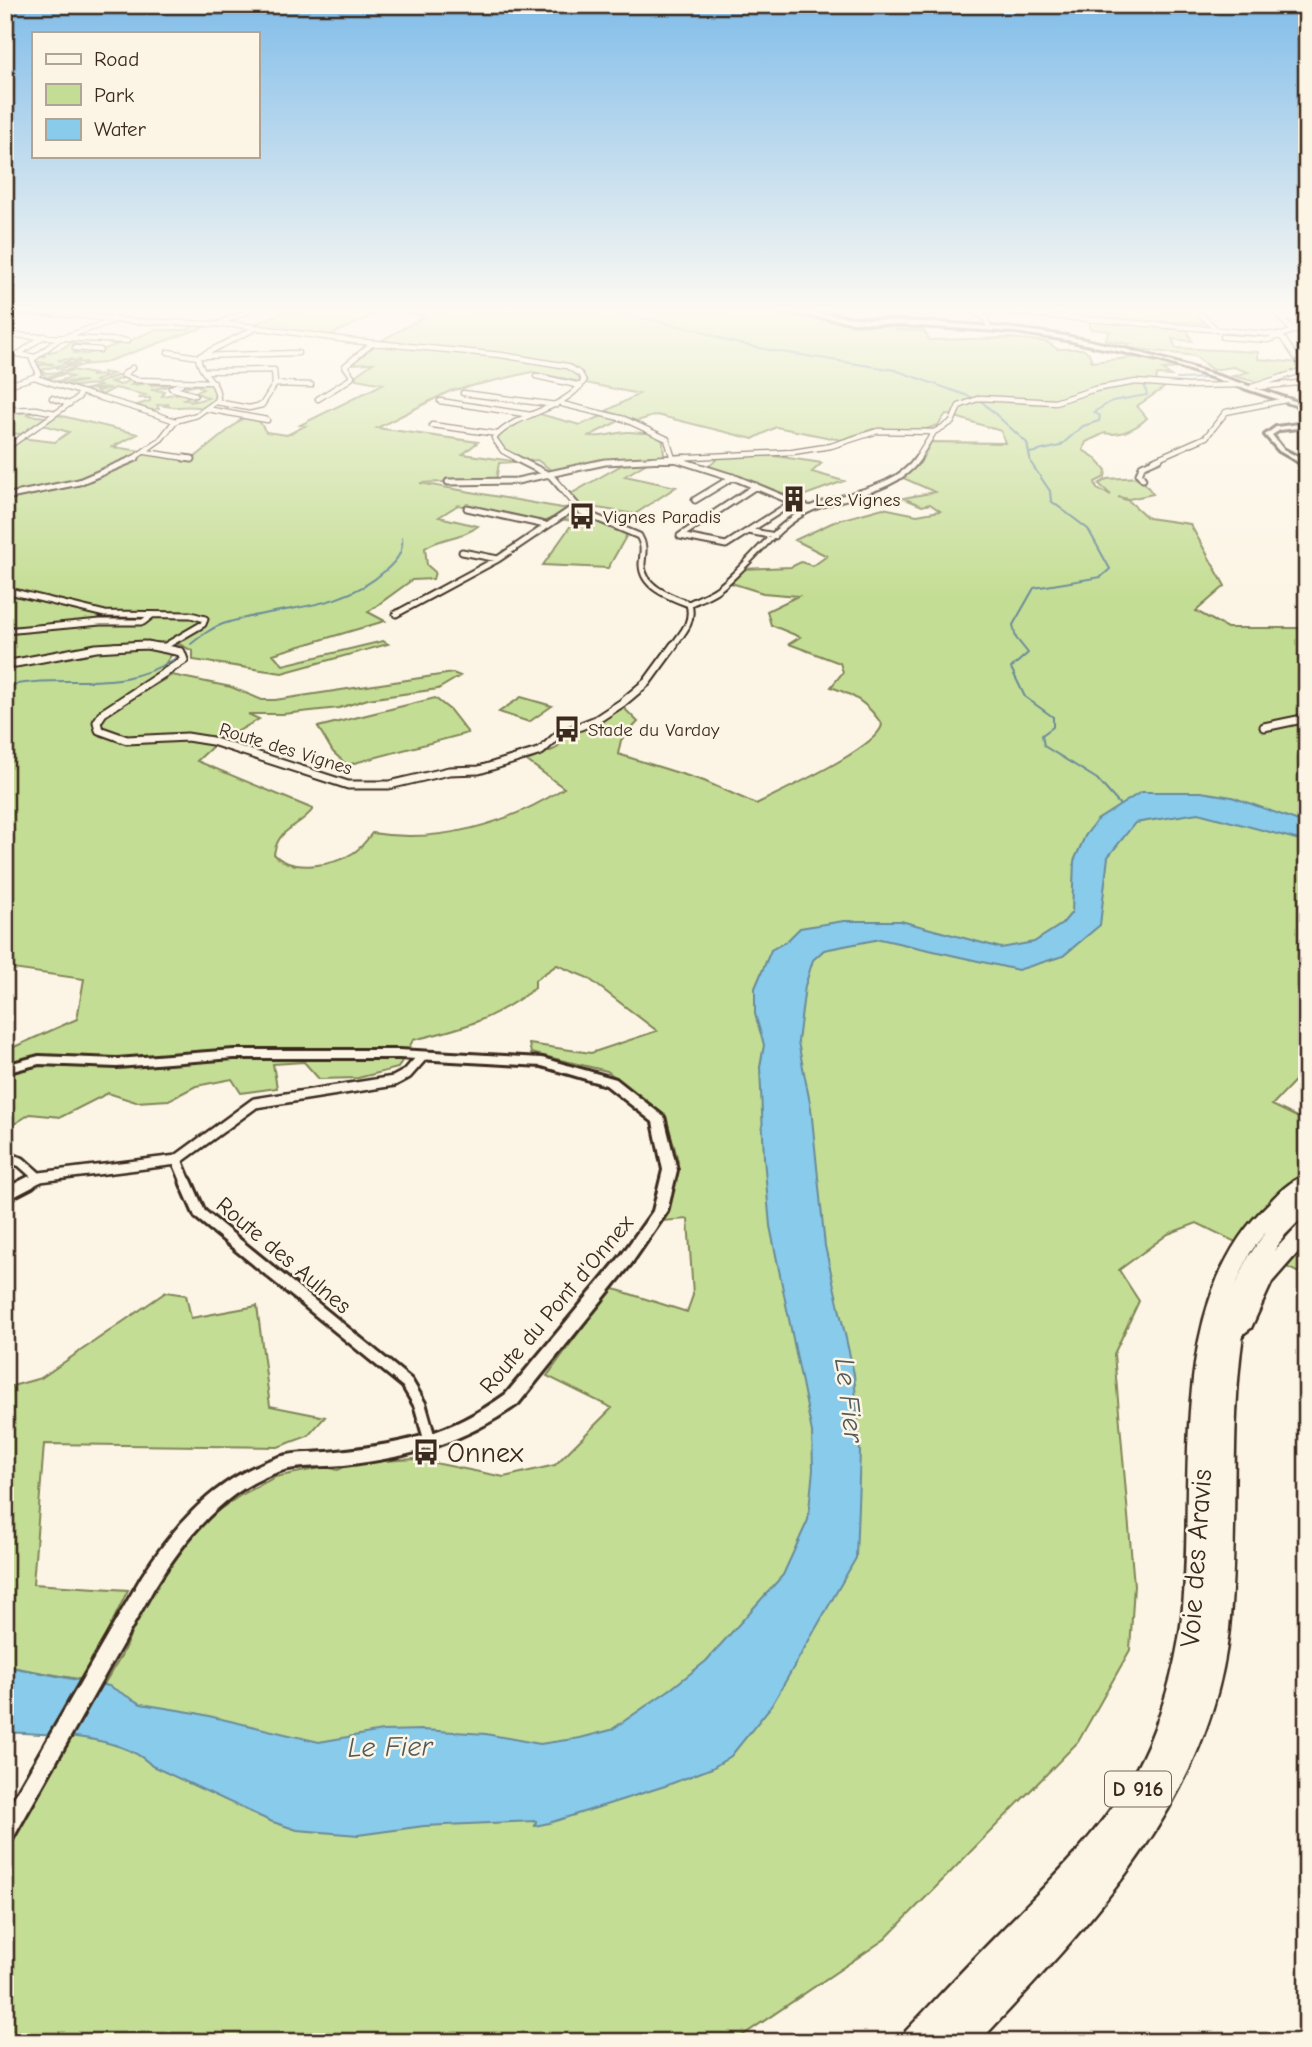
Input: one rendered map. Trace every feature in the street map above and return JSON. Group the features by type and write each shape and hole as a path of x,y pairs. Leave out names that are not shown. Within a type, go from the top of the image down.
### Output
{"highway":[{"name":"Voie des Aravis","path":"957,2042 1085,1902 1138,1836 1170,1783 1188,1743 1205,1689 1217,1612 1227,1364 1233,1321 1250,1271 1307,1187"},
{"name":"Voie des Aravis","path":"916,2042 1092,1854 1140,1786 1158,1754 1177,1704 1196,1610 1205,1397 1218,1303 1230,1271 1255,1230 1270,1211 1307,1187"},
{"path":"1227,1364 1264,1277 1307,1228"}],"main road":[{"path":"1307,425 1278,428 1268,436 1281,450 1307,465"},
{"name":"Route du Pont d'Onnex","path":"5,1069 39,1060 117,1063 234,1054 328,1053 542,1062 611,1082 659,1120 670,1170 660,1212 626,1260 512,1399 478,1423 431,1444 391,1452 281,1463 251,1476 201,1513 170,1546 109,1653"},
{"path":"5,1832 46,1764"}],"street":[{"path":"5,449 65,407"},
{"path":"136,407 175,422"},
{"path":"5,489 8,496 83,481 146,452 168,434 175,422 210,407"},
{"path":"477,407 533,415"},
{"path":"554,407 509,424 497,434 495,441 501,450 536,464 551,475 575,507 588,516 624,527 639,536 645,547 642,567 646,578 657,588 689,604 718,589 732,573 810,509 867,490 907,472 915,465 934,432"},
{"path":"572,407 624,418 655,431 667,439 670,458"},
{"path":"448,482 509,482 597,463 793,452 831,446 871,432 934,432 952,422 959,407"},
{"path":"1143,478 1139,474 1142,466 1206,437 1226,412 1253,407"},
{"path":"5,410 36,409 55,414"},
{"path":"207,409 267,420"},
{"path":"432,425 497,434"},
{"path":"146,452 192,459"},
{"path":"670,458 733,477 810,509"},
{"path":"695,500 733,477"},
{"path":"756,486 680,536 722,545 787,506"},
{"path":"396,614 498,559 575,507"},
{"path":"467,508 545,525"},
{"path":"748,531 775,536"},
{"path":"462,552 498,559"},
{"path":"5,590 32,593 52,603 95,612 191,615 205,619 203,624 167,645 136,644 5,665"},
{"name":"Route des Vignes","path":"167,645 181,652 184,660 174,670 103,713 97,722 99,730 127,740 187,737 212,741 338,783 389,785 449,771 479,771 541,751 558,735 604,715 647,681 689,624 692,614 689,604"},
{"path":"5,631 100,622 139,623 152,615"},
{"path":"1264,727 1307,718"},
{"path":"5,1195 39,1178 177,1160 235,1115 255,1103 394,1081 407,1074 422,1057"},
{"path":"5,1157 21,1162 39,1178"},
{"name":"Route des Aulnes","path":"177,1160 200,1214 407,1383 418,1395 431,1444"},
{"path":"46,1764 109,1653"}],"green space":[{"path":"141,407 158,407 159,409 150,410"},
{"path":"337,407 419,407 377,428 478,442 463,454 512,461 518,460 493,443 496,432 536,413 580,425 605,415 623,419 589,436 654,432 663,441 664,457 628,462 652,460 625,476 676,487 635,514 578,505 578,515 628,533 608,568 543,565 574,521 551,518 544,523 458,505 439,517 478,526 425,548 427,565 435,572 433,579 412,580 368,612 385,621 273,654 283,665 383,641 388,644 282,673 193,660 193,651 179,644 154,680 126,694 138,695 172,675 231,687 262,700 453,673 460,676 438,689 368,699 339,708 283,714 248,714 259,719 214,745 197,761 313,809 284,833 276,845 274,854 291,864 312,866 345,858 356,851 372,833 422,836 447,833 472,828 520,812 564,788 527,761 555,749 566,738 622,706 638,722 621,740 618,754 704,781 756,804 846,757 876,735 882,725 872,711 847,693 831,687 843,672 840,663 789,644 800,637 771,625 767,611 798,596 763,593 728,582 741,569 791,567 801,562 813,566 827,556 795,540 836,521 883,508 917,515 940,511 930,504 922,506 903,498 935,492 901,477 920,463 931,442 1005,443 1001,431 946,414 938,425 926,429 873,429 841,440 776,427 753,439 657,415 637,421 606,411 615,407 1137,407 1147,418 1143,422 1122,433 1105,433 1086,442 1083,450 1106,470 1105,477 1095,482 1097,489 1111,495 1099,484 1107,479 1140,477 1153,494 1129,499 1118,497 1129,501 1148,518 1190,524 1225,586 1196,611 1227,628 1307,628 1307,1068 1272,1105 1307,1122 1307,1277 1197,1223 1168,1234 1119,1270 1139,1301 1114,1354 1134,1585 1130,1650 1078,1742 885,1939 733,2042 5,2042 5,1849 122,1654 142,1609 178,1552 207,1518 241,1495 275,1477 326,1467 338,1470 353,1463 415,1459 504,1477 555,1465 612,1408 547,1376 611,1288 687,1312 693,1295 688,1219 662,1221 673,1194 678,1161 666,1116 607,1071 531,1053 529,1044 591,1053 657,1031 588,978 557,965 535,980 535,988 505,1008 463,1027 413,1040 398,1068 358,1078 319,1079 304,1062 273,1064 277,1088 241,1093 232,1079 196,1086 169,1100 136,1102 108,1093 61,1117 30,1114 5,1130 5,1051 77,1019 84,979 5,968 5,451 20,438 55,442 69,432 43,425 58,415 138,434 112,447 194,458 243,418 259,421 266,432 287,435 305,426 300,425","holes":["537,460 554,472 627,462 569,495 574,507 562,508 420,483 496,480 499,463"]},
{"path":"33,410 8,413 40,411 26,415 46,417 21,434 5,433 5,411"},
{"path":"768,455 822,463 812,472 844,481 797,498 708,467 720,456"},
{"path":"521,697 552,706 529,722 499,712"},
{"path":"435,698 450,710 468,733 347,765 333,752 318,727"},
{"path":"166,1292 186,1295 191,1318 257,1306 270,1406 325,1417 308,1436 278,1447 44,1444 33,1584 128,1590 84,1680 5,1666 5,1388 41,1378"}],"water":[{"name":"Le Fier","path":"1141,792 1201,792 1232,797 1307,824 1307,842 1198,813 1135,823 1108,857 1100,925 1063,956 1018,970 880,939 824,950 813,960 805,986 798,1042 811,1108 825,1246 854,1374 860,1452 856,1558 772,1705 731,1756 712,1768 665,1786 535,1826 536,1821 424,1826 358,1835 297,1830 270,1821 152,1766 139,1755 104,1742 5,1732 5,1666 109,1686 141,1704 196,1713 319,1742 382,1731 423,1730 486,1734 540,1744 611,1730 706,1661 783,1575 808,1520 813,1469 812,1432 770,1226 764,1158 760,1067 764,1045 755,1014 755,988 771,950 787,941 800,928 844,921 901,921 1001,948 1034,942 1062,924 1072,912 1074,861 1085,836 1097,820"}],"waterway":[{"path":"987,407 1027,443 1031,463 1050,491 1051,501 1088,529 1110,569 1101,577 1034,588 1013,625 1016,638 1028,653 1011,668 1025,697 1053,717 1053,727 1042,735 1044,746 1097,779 1120,805"},
{"path":"1030,453 1060,446 1083,426 1099,421 1100,416 1094,412 1103,407"},
{"path":"191,644 223,624 308,606 349,594 368,584 393,563 400,552 402,538"},
{"path":"5,686 29,682 113,680 155,669 178,657"}],"place":[{"name":"Les Vignes","path":"794,499"},
{"name":"Vignes Paradis","path":"582,516"},
{"name":"Stade du Varday","path":"567,729"},
{"name":"Onnex","path":"426,1452"}]}
